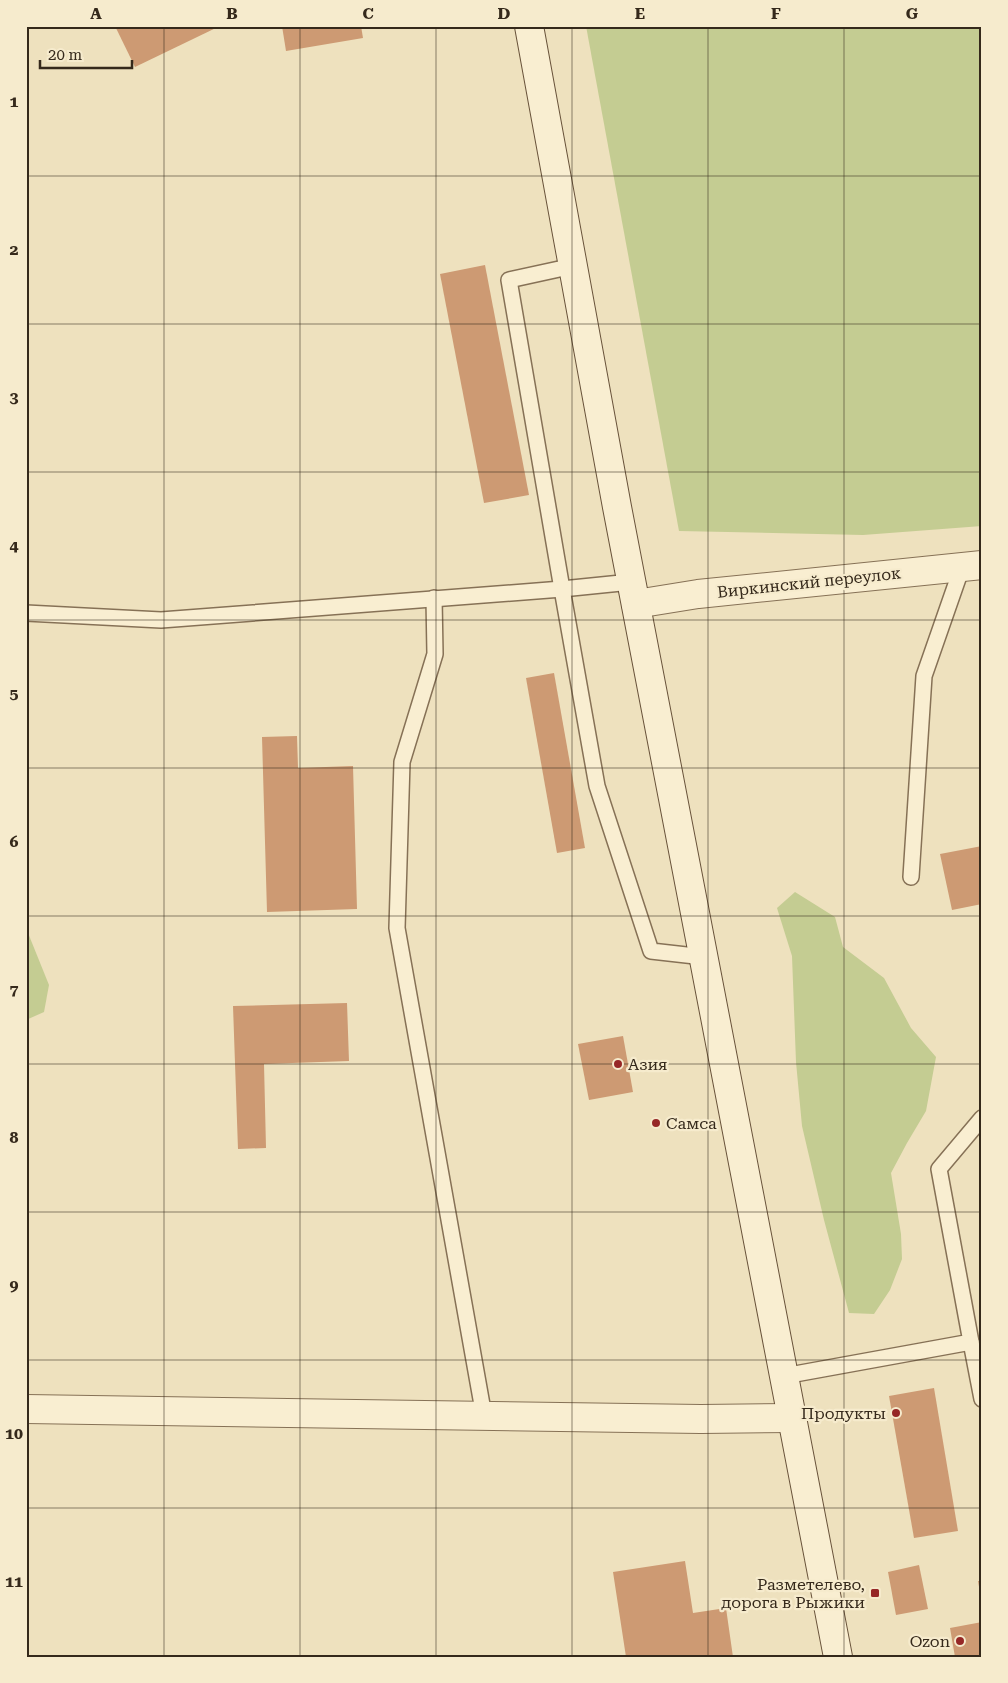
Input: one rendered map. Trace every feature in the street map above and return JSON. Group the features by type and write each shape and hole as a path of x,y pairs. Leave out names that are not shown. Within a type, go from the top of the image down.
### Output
{"main road":[{"path":"529,26 634,593 838,1657"},
{"name":"Виркинский переулок","path":"634,593 698,594 972,566"},
{"path":"26,1409 701,1419 792,1418"}],"lane":[{"path":"573,266 509,280 597,786 651,951 704,958"},
{"path":"911,877 924,676 972,566"},
{"path":"26,613 161,620 562,589 634,593"},
{"path":"434,598 435,654 402,762 397,928 484,1416"},
{"path":"982,1118 939,1169 982,1399"},
{"path":"784,1376 971,1342"}],"green space":[{"path":"586,26 982,26 982,526 863,535 679,531"},
{"path":"795,892 835,917 843,947 884,978 911,1028 936,1057 926,1111 891,1173 901,1234 902,1259 890,1290 874,1314 849,1313 824,1220 802,1126 796,1062 792,956 777,908"},
{"path":"26,928 49,985 44,1012 26,1020"}],"building":[{"path":"115,26 220,26 135,67"},
{"path":"282,26 361,26 363,38 286,51"},
{"path":"485,265 529,495 484,503 440,274"},
{"path":"554,673 585,848 557,853 526,678"},
{"path":"297,736 298,768 353,766 357,909 267,912 262,737"},
{"path":"982,846 982,904 952,910 940,854"},
{"path":"347,1003 349,1061 264,1064 266,1148 238,1149 233,1006"},
{"path":"623,1036 633,1092 589,1100 578,1044"},
{"path":"934,1388 958,1531 914,1538 889,1396"},
{"path":"685,1561 693,1613 726,1608 733,1657 626,1657 613,1572"},
{"path":"919,1565 928,1609 896,1615 888,1572"},
{"path":"978,1581 982,1581 982,1598 981,1598"},
{"path":"982,1622 982,1657 955,1657 950,1628"}],"place":[{"name":"Азия","path":"618,1064"},
{"name":"Самса","path":"656,1123"},
{"name":"Продукты","path":"896,1413"},
{"name":"Разметелево, дорога в Рыжики","path":"875,1593"},
{"name":"Ozon","path":"960,1641"}]}
